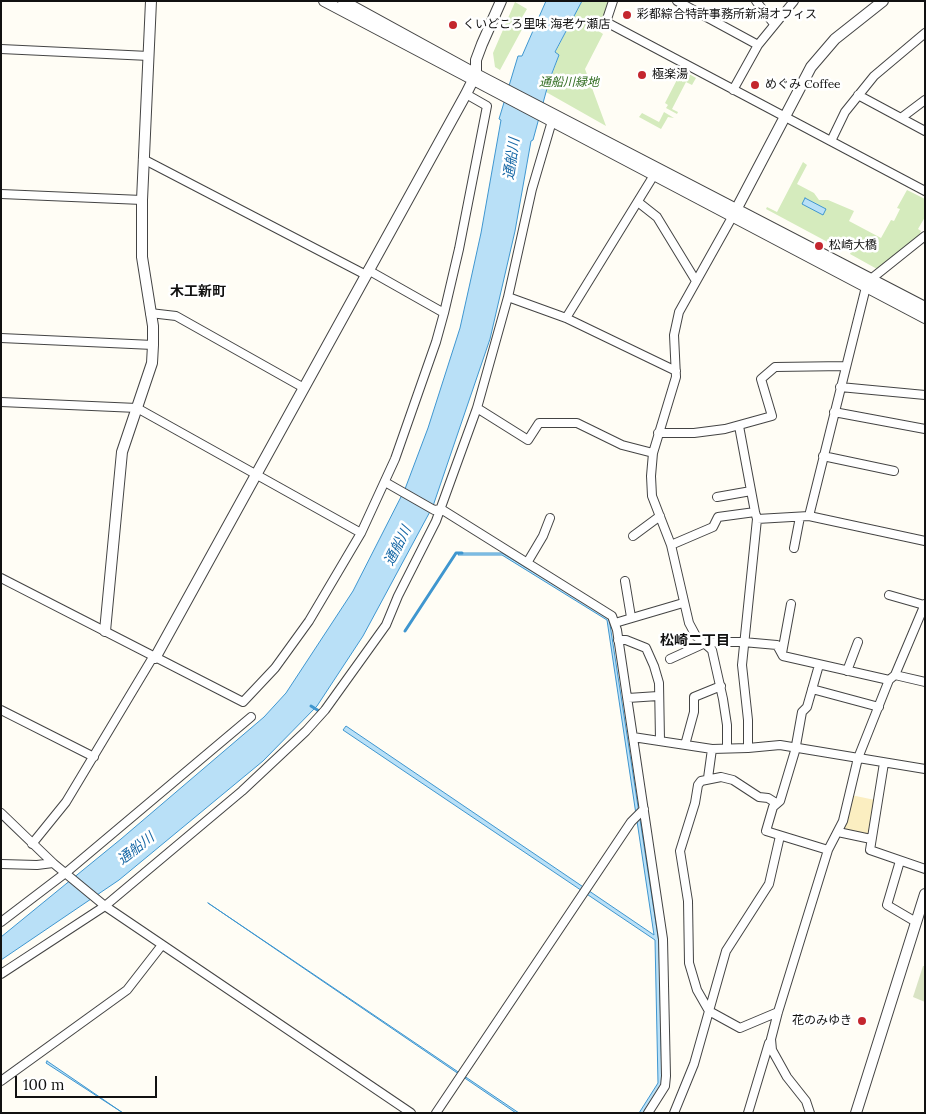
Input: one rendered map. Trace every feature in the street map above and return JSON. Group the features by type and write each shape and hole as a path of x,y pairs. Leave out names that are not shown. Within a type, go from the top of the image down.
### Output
{"street":[{"path":"105,630 122,452 152,362 153,345 150,313 142,257 143,159 151,1"},
{"path":"324,1 487,83 654,175 735,212"},
{"path":"343,1 474,77"},
{"path":"32,844 66,802 94,757 154,657 256,475 466,94 474,77 476,60 501,1"},
{"path":"613,1 606,22 925,191"},
{"path":"677,1 758,45"},
{"path":"756,1 774,24"},
{"path":"733,90 758,45 794,1"},
{"path":"727,748 727,725 721,686 712,650 696,636 689,623 671,545 652,496 653,453 676,370 676,324 679,312 735,212 811,67 835,39 883,1"},
{"path":"831,141 845,112 874,76 925,33"},
{"path":"1,49 148,56"},
{"path":"1,578 243,702 274,668 309,621 361,533 385,482 427,373 460,249 487,106 466,94"},
{"path":"858,95 925,131"},
{"path":"901,118 925,100"},
{"path":"550,118 735,212 869,283 925,318"},
{"path":"1,974 105,906 242,792 306,731 325,710 386,625 438,510 477,408 508,297 550,118"},
{"path":"143,159 444,313"},
{"path":"566,318 654,175"},
{"path":"1,194 142,200"},
{"path":"638,202 657,216 696,281"},
{"path":"809,516 840,387 869,283 925,236"},
{"path":"869,283 925,307"},
{"path":"508,297 566,318 676,370"},
{"path":"150,313 176,316 304,388"},
{"path":"1,338 153,345"},
{"path":"658,433 694,433 739,426 772,416 761,379 775,367 846,366"},
{"path":"840,387 925,395"},
{"path":"1,402 137,408 361,533"},
{"path":"477,408 528,440 540,422 578,423 622,445 653,453"},
{"path":"834,412 925,429"},
{"path":"739,426 756,516 742,665 748,720 748,748"},
{"path":"823,456 894,471"},
{"path":"385,482 438,510 527,562 612,616 628,698 663,939 666,1076 664,1086 648,1113"},
{"path":"717,497 752,491"},
{"path":"633,536 660,516"},
{"path":"671,545 713,528 718,517 756,516 809,516 925,541"},
{"path":"794,548 800,517"},
{"path":"527,562 543,536 550,518"},
{"path":"625,581 631,617"},
{"path":"748,1113 828,850 838,832 858,758 925,604 889,595"},
{"path":"614,623 683,603"},
{"path":"782,653 792,604"},
{"path":"618,640 626,640 646,648 659,683 660,740"},
{"path":"670,659 705,644 716,642 777,645 783,656 847,671 925,682"},
{"path":"847,671 858,642"},
{"path":"819,665 807,708 802,712 795,747 780,801 776,804 766,831 828,850"},
{"path":"685,745 694,712 694,697 721,686"},
{"path":"812,689 879,707"},
{"path":"628,698 658,696"},
{"path":"1,710 94,757"},
{"path":"1,922 64,873 251,717"},
{"path":"633,737 712,748 748,748 780,744 925,769"},
{"path":"708,778 712,748"},
{"path":"884,763 870,850 925,869"},
{"path":"776,804 768,798 759,797 733,780 721,777 708,778 698,785 680,851 688,901 689,963 697,990 710,1011 740,1028 778,1012"},
{"path":"436,1113 588,886 635,818 644,809"},
{"path":"1,813 64,873 105,906 411,1113"},
{"path":"1,822 10,822"},
{"path":"838,832 871,840"},
{"path":"674,1113 689,1079 726,951 770,884 780,836"},
{"path":"900,861 887,905 916,922"},
{"path":"1,864 37,865 53,863"},
{"path":"856,1113 925,894"},
{"path":"1,1081 127,990 162,944"},
{"path":"771,1039 772,1050 787,1077 806,1101 810,1113"}],"green space":[{"name":"通船川緑地","path":"582,1 613,1 597,30 603,34 585,69 606,126 546,92 559,55 555,53"},
{"path":"515,2 527,9 521,19 526,22 500,70 495,67 493,53"},
{"path":"682,70 696,78 692,85 686,82 672,109 678,112 677,114 666,108 668,105 665,103"},
{"path":"664,112 674,118 668,117 661,129 639,117 642,113 659,122"},
{"path":"803,162 807,165 797,184 814,193 819,200 828,200 854,211 849,221 881,238 891,220 894,221 900,209 897,208 907,190 925,199 925,217 918,229 921,231 919,236 877,269 850,254 854,245 840,237 835,246 766,209 767,207 777,212"},
{"path":"923,966 925,966 925,1002 913,997"}],"sand":[{"path":"851,795 875,800 869,837 841,830"}],"water":[{"name":"通船川","path":"546,1 582,1 555,52 559,55 549,81 533,140 531,141 515,231 490,339 433,506 363,636 317,706 263,761 119,880 1,960 1,937 121,839 264,717 286,693 353,591 405,489 428,428 460,328 481,233 501,120 499,119 518,56 522,56"},
{"path":"805,198 826,209 823,215 802,204"},
{"path":"460,553 502,553 609,618 659,943 662,1084 643,1113 639,1113 658,1083 655,940 343,730 346,726 654,935 607,620 502,555 458,555"},
{"path":"208,903 519,1113 516,1113"},
{"path":"47,1061 123,1113 46,1063"}],"waterway":[{"path":"405,631 456,553 462,553"},
{"path":"311,706 319,711"}],"place":[{"name":"彩都綜合特許事務所新潟オフィス","path":"627,15"},
{"name":"くいどころ里味 海老ケ瀬店","path":"453,25"},
{"name":"極楽湯","path":"642,75"},
{"name":"めぐみ Coffee","path":"755,85"},
{"name":"松崎大橋","path":"819,246"},
{"name":"花のみゆき","path":"862,1021"}],"district":[{"name":"木工新町","path":"198,292"},
{"name":"松崎二丁目","path":"695,641"}]}
